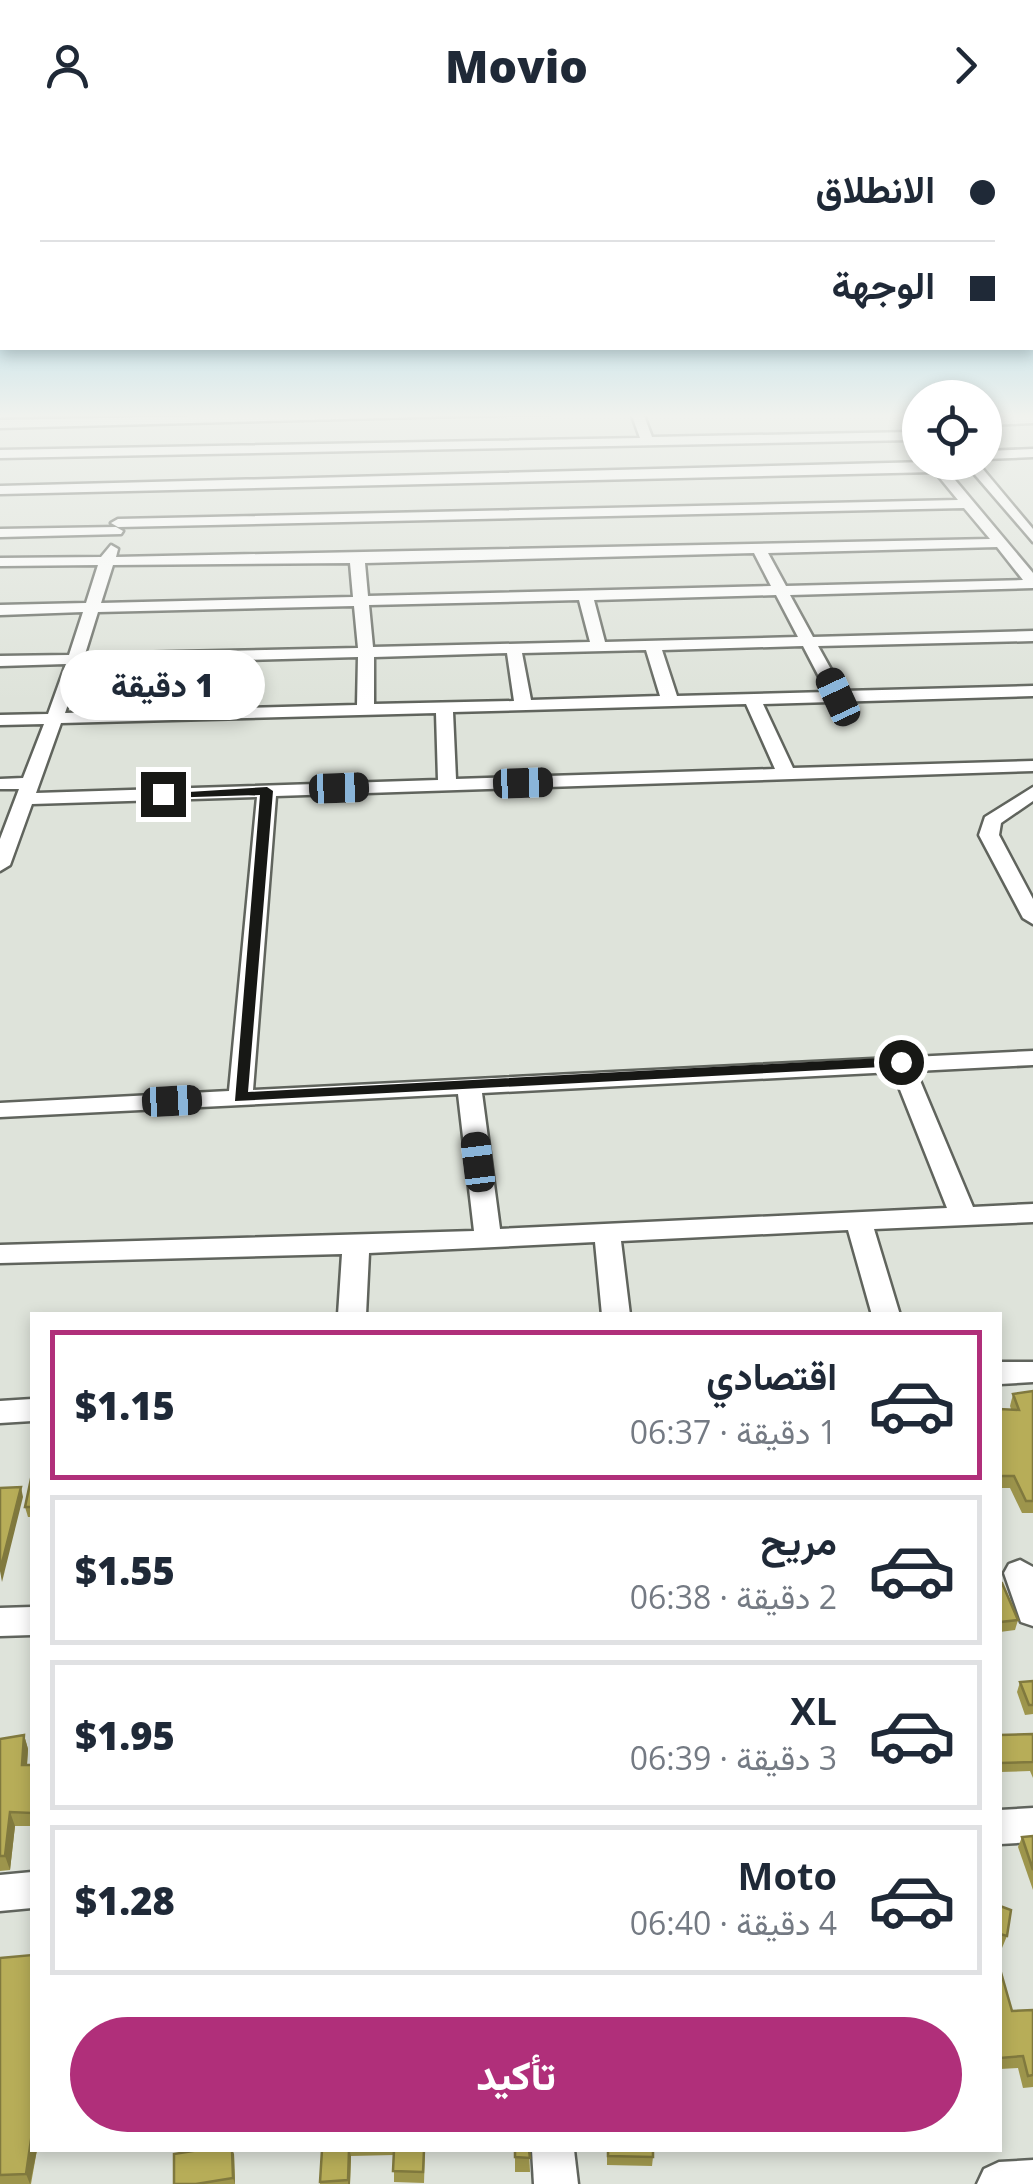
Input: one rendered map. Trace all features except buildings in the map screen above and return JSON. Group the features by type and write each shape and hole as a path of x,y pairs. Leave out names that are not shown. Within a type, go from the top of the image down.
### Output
{"street":[{"path":"0,865 55,719 124,509"},
{"path":"357,509 357,517"},
{"path":"0,533 357,517 426,536 502,577 586,597 626,574 708,509"},
{"path":"971,509 1033,583"},
{"path":"1010,509 1032,535"},
{"path":"0,562 357,559 426,536 562,512 681,530 758,548 1032,535"},
{"path":"758,548 786,593 838,697"},
{"path":"357,559 366,653 365,710"},
{"path":"0,610 362,602 502,577 626,574 786,593 1033,583"},
{"path":"586,597 600,648"},
{"path":"0,661 1033,636"},
{"path":"653,647 670,702"},
{"path":"514,650 522,705"},
{"path":"0,720 1033,691"},
{"path":"752,698 787,776"},
{"path":"444,708 447,785"},
{"path":"0,784 28,791 267,791 1033,766"},
{"path":"240,1097 267,791"},
{"path":"1033,793 992,822 990,836 1033,918"},
{"path":"0,1110 1033,1058"},
{"path":"901,1062 963,1215"},
{"path":"469,1085 488,1238"},
{"path":"0,1254 356,1245 1033,1212"},
{"path":"858,1220 885,1312"},
{"path":"606,1233 616,1312"},
{"path":"352,1312 356,1245"},
{"path":"1002,1373 1033,1372"},
{"path":"0,1412 30,1410"},
{"path":"1018,1573 1033,1612"},
{"path":"0,1622 30,1620"},
{"path":"1002,1827 1033,1825"},
{"path":"0,1892 30,1890"},
{"path":"554,2152 556,2184"},
{"path":"999,2184 1033,2182"}],"route":[{"path":"163,794 267,791 240,1097 901,1062"}]}
